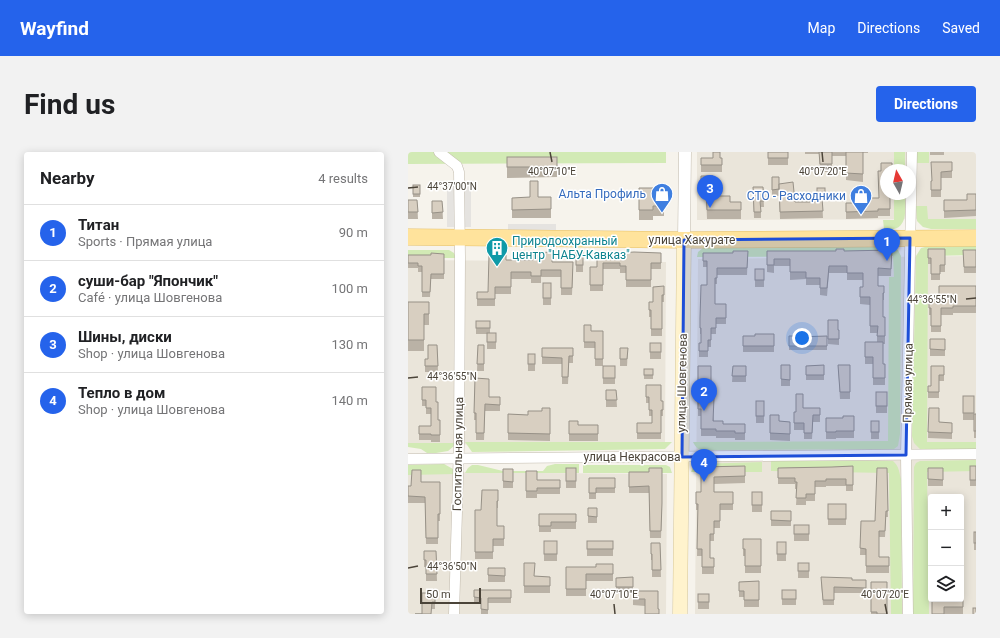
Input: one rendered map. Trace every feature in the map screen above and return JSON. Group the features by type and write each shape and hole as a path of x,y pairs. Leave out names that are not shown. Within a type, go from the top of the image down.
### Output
{"main road":[{"name":"улица Хакурате","path":"408,237 684,240 976,238"},
{"name":"улица Шовгенова","path":"680,614 684,240"}],"street":[{"name":"Госпитальная улица","path":"439,152 457,166 459,172 459,459 454,614"},
{"name":"улица Шовгенова","path":"684,240 685,152"},
{"name":"Прямая улица","path":"908,614 906,455 912,152"},
{"name":"улица Некрасова","path":"408,459 976,454"}],"highlighted area":[{"path":"910,238 906,455 682,457 684,240"}],"shaded area":[{"path":"697,152 976,152 976,219 697,220"},
{"path":"447,184 471,184 471,227 447,227"},
{"path":"508,224 556,224 556,232 508,232"},
{"path":"976,256 976,614 695,614 698,259"},
{"path":"408,260 666,262 665,446 408,444"},
{"path":"408,472 667,474 666,614 408,614"}],"green space":[{"path":"408,152 666,152 666,163 408,164"},
{"path":"894,152 905,152 905,164 894,164"},
{"path":"917,152 929,152 929,163 917,163"},
{"path":"894,200 905,200 904,218 901,226 892,229 884,229 883,220 894,220"},
{"path":"916,206 927,206 928,219 976,219 976,229 931,229 923,227 917,221"},
{"path":"976,246 976,255 928,256 927,442 976,442 976,451 921,450 914,443 912,436 916,256 921,248 925,247"},
{"path":"707,247 894,247 898,250 901,256 900,434 898,446 894,449 702,450 696,447 693,442 888,441 889,277 894,277 893,256 697,257 698,252"},
{"path":"408,250 449,250 454,253 456,258 408,258"},
{"path":"465,442 672,442 665,449 472,452"},
{"path":"408,443 454,443 454,446 448,451 427,453 421,449 408,447"},
{"path":"771,460 893,461 895,463 901,479 902,614 891,614 889,473 771,471"},
{"path":"976,460 976,471 927,472 929,614 913,614 914,467 916,463 920,461"},
{"path":"762,462 762,472 691,472 693,467 699,464"},
{"path":"444,464 453,469 455,474 408,475 408,465"},
{"path":"555,464 579,464 579,473 465,473 472,465 503,471 543,471 547,466"},
{"path":"583,465 666,465 670,467 672,473 583,473"}],"building":[{"path":"713,152 720,152 722,165 701,165 701,158 713,158"},
{"path":"768,152 788,152 788,158 768,158"},
{"path":"819,152 832,152 832,164 820,164"},
{"path":"846,152 863,152 863,174 846,173"},
{"path":"507,157 557,157 557,167 507,167"},
{"path":"931,162 952,162 952,171 941,172 941,190 931,190"},
{"path":"881,163 892,163 892,164"},
{"path":"878,171 880,171 880,200 890,200 890,209 846,212 846,203 858,203 858,198 879,198"},
{"path":"701,176 713,176 713,196 730,196 730,202 741,202 741,210 707,210 706,184 701,184"},
{"path":"772,177 779,177 779,189 772,190"},
{"path":"530,181 538,181 538,197 551,197 551,209 512,210 512,198 530,197"},
{"path":"793,182 795,202 815,202 815,198 822,198 823,211 780,212 779,184"},
{"path":"413,185 420,185 420,194 413,194"},
{"path":"753,187 763,187 764,201 760,201 761,212 754,212"},
{"path":"639,188 653,188 653,191 664,191 664,206 653,206 653,210 639,210"},
{"path":"817,188 825,188 825,195 817,195"},
{"path":"967,194 976,194 976,210 944,211 944,200 967,200"},
{"path":"408,200 417,200 418,212 408,212"},
{"path":"432,201 442,201 443,212 432,213"},
{"path":"836,249 844,249 844,251 892,250 891,269 878,268 878,286 884,286 883,317 885,317 885,336 877,336 878,326 870,326 870,297 860,297 860,287 863,287 863,273 847,273 847,266 829,266 827,288 820,288 820,278 806,278 806,272 790,272 790,259 774,259 774,265 767,265 767,251 836,251"},
{"path":"928,249 945,249 945,265 940,265 940,274 931,274 931,258 928,258"},
{"path":"963,250 976,250 976,267 964,267"},
{"path":"733,251 748,251 747,268 717,268 717,278 715,278 715,304 726,304 726,318 716,318 716,328 711,328 711,340 708,340 708,351 699,351 699,343 701,343 701,285 707,285 707,261 703,261 703,253 733,253"},
{"path":"552,252 552,262 573,262 572,288 561,288 561,270 541,270 541,276 531,276 531,272 511,272 511,287 495,287 495,299 477,299 477,292 488,292 489,255 506,255 506,260 533,260 533,253"},
{"path":"576,252 583,252 583,265 576,265"},
{"path":"634,252 661,253 661,263 651,263 651,280 626,280 626,266 620,266 620,263 603,263 603,285 590,285 590,267 597,267 597,253 620,254"},
{"path":"431,253 444,254 444,274 431,274 430,292 422,292 422,266 418,266 418,263 408,263 408,255 431,255"},
{"path":"755,269 764,269 764,280 755,280"},
{"path":"543,283 551,283 551,298 543,298"},
{"path":"664,286 664,295 662,295 662,329 651,329 651,310 649,310 649,302 653,302 653,287"},
{"path":"939,286 976,286 976,306 953,306 953,308 941,308 941,326 931,326 931,308 929,308 929,299 939,299"},
{"path":"408,302 429,302 429,314 424,314 424,340 408,340"},
{"path":"828,320 838,320 839,339 828,339"},
{"path":"476,321 490,321 490,328 476,328"},
{"path":"584,325 591,325 591,331 603,331 603,359 595,359 595,342 584,342"},
{"path":"487,333 496,333 496,342 487,342"},
{"path":"755,334 774,334 774,346 743,346 743,336 755,336"},
{"path":"789,336 827,336 827,346 789,346"},
{"path":"930,339 945,339 945,350 930,349"},
{"path":"865,342 883,342 883,364 885,364 885,378 873,378 873,357 865,357"},
{"path":"650,343 661,343 661,352 650,352"},
{"path":"428,345 437,345 438,366 425,366 425,359 428,359"},
{"path":"478,345 484,345 484,364 477,364"},
{"path":"542,348 573,348 573,356 569,356 568,377 562,377 562,358 542,357"},
{"path":"620,348 628,348 627,359 620,359"},
{"path":"528,354 535,354 535,364 528,364"},
{"path":"781,365 790,365 790,380 781,379"},
{"path":"824,365 824,375 806,375 806,366"},
{"path":"838,365 850,365 850,392 840,392"},
{"path":"603,366 615,366 615,378 603,378"},
{"path":"698,366 711,366 711,398 714,398 713,421 723,421 723,424 745,424 745,433 735,433 735,431 716,431 716,429 701,429 701,409 698,409"},
{"path":"733,366 746,366 746,376 732,376"},
{"path":"931,366 944,366 944,375 939,375 939,392 928,392 928,386 931,386"},
{"path":"644,369 653,369 653,375 644,375"},
{"path":"475,378 489,379 489,397 500,397 500,405 485,404 484,433 476,433 476,413 474,413"},
{"path":"646,385 661,385 661,401 663,401 663,410 661,410 661,433 637,433 637,423 652,423 652,410 649,410 649,397 646,397"},
{"path":"422,387 436,387 438,420 440,420 440,435 419,434 419,426 431,426 431,408 426,408 426,400 422,400"},
{"path":"606,390 616,390 617,400 606,400"},
{"path":"876,392 887,392 887,406 876,406"},
{"path":"796,394 803,394 803,408 820,408 820,415 813,415 812,433 804,433 804,423 794,423 794,412 796,412"},
{"path":"963,396 974,396 974,413 963,413"},
{"path":"756,401 764,401 764,416 756,416"},
{"path":"542,408 550,408 550,434 508,433 508,414 528,415 528,411 542,411"},
{"path":"929,408 939,408 939,422 952,423 952,433 928,432"},
{"path":"974,414 976,414 976,431 974,431"},
{"path":"770,415 779,415 779,421 790,422 790,434 770,433"},
{"path":"843,416 854,416 854,431 826,432 826,418 843,418"},
{"path":"569,421 578,421 578,425 598,425 598,434 569,434"},
{"path":"871,421 879,421 879,432 871,432"},
{"path":"745,466 745,476 714,477 714,492 733,492 733,504 720,504 720,521 714,521 714,534 710,534 710,558 714,558 714,567 702,567 702,549 697,549 698,504 696,504 696,492 701,492 701,467"},
{"path":"853,466 853,485 846,485 846,479 826,479 826,481 815,481 815,494 806,494 806,498 796,498 797,482 795,482 795,478 778,478 778,468"},
{"path":"970,466 976,466 976,480 970,480"},
{"path":"566,468 576,468 576,481 566,481"},
{"path":"649,468 662,468 661,531 650,531 649,486 629,487 629,472 649,472"},
{"path":"877,468 887,468 888,511 886,511 885,531 879,531 879,557 889,557 889,566 866,566 866,549 860,548 861,521 875,521"},
{"path":"928,468 943,468 943,480 928,479"},
{"path":"503,469 513,469 513,482 503,481"},
{"path":"412,470 421,470 421,482 440,482 438,538 426,538 425,497 408,496 408,486 411,486"},
{"path":"526,471 537,471 537,480 560,480 560,488 537,488 537,491 526,491"},
{"path":"589,478 615,478 615,488 596,488 596,493 589,493"},
{"path":"482,490 498,490 497,526 504,526 504,539 493,539 493,552 475,552 475,510 481,510"},
{"path":"752,492 762,492 762,505 752,505"},
{"path":"828,504 846,504 846,519 828,519"},
{"path":"588,508 597,508 597,517 588,516"},
{"path":"771,511 791,511 791,521 771,520"},
{"path":"539,514 576,514 576,522 551,522 551,526 539,526"},
{"path":"794,525 809,525 809,534 794,534"},
{"path":"974,532 976,532 976,543 974,543"},
{"path":"743,539 761,539 761,566 745,566 745,549 743,549"},
{"path":"544,541 557,541 557,554 544,554"},
{"path":"587,541 613,541 613,549 587,549"},
{"path":"777,542 786,542 786,554 777,554"},
{"path":"651,543 660,543 661,570 652,570"},
{"path":"424,551 436,551 437,574 426,574 426,560 424,560"},
{"path":"524,563 535,563 534,576 550,577 550,586 524,586"},
{"path":"798,563 809,563 809,571 798,571"},
{"path":"596,564 613,564 613,574 586,574 586,589 566,589 566,567 596,567"},
{"path":"488,568 505,568 505,576 488,575"},
{"path":"633,577 633,587 616,587 616,578"},
{"path":"821,577 866,580 866,588 834,587 834,600 823,600"},
{"path":"759,581 759,600 744,600 744,591 739,591 739,582"},
{"path":"871,582 887,582 887,614 877,614 877,612 871,612"},
{"path":"474,590 511,590 511,598 488,598 488,610 481,609 481,598 474,597"},
{"path":"782,590 796,590 796,599 782,599"},
{"path":"633,591 658,591 659,614 645,614 645,599 633,599"},
{"path":"422,593 435,593 435,602 432,602 431,614 422,614"},
{"path":"698,594 709,594 709,602 698,602"},
{"path":"932,602 963,602 963,607 944,607 944,614 932,614"},
{"path":"973,608 976,608 976,614 973,614"}],"place":[{"name":"Шины, диски","path":"710,208"},
{"name":"Альта Профиль","path":"662,214"},
{"name":"СТО - Расходники","path":"861,216"},
{"name":"Титан","path":"887,261"},
{"name":"Природоохранный центр \"НАБУ-Кавказ\"","path":"497,268"},
{"name":"суши-бар \"Япончик\"","path":"704,411"},
{"name":"Тепло в дом","path":"704,482"}]}
